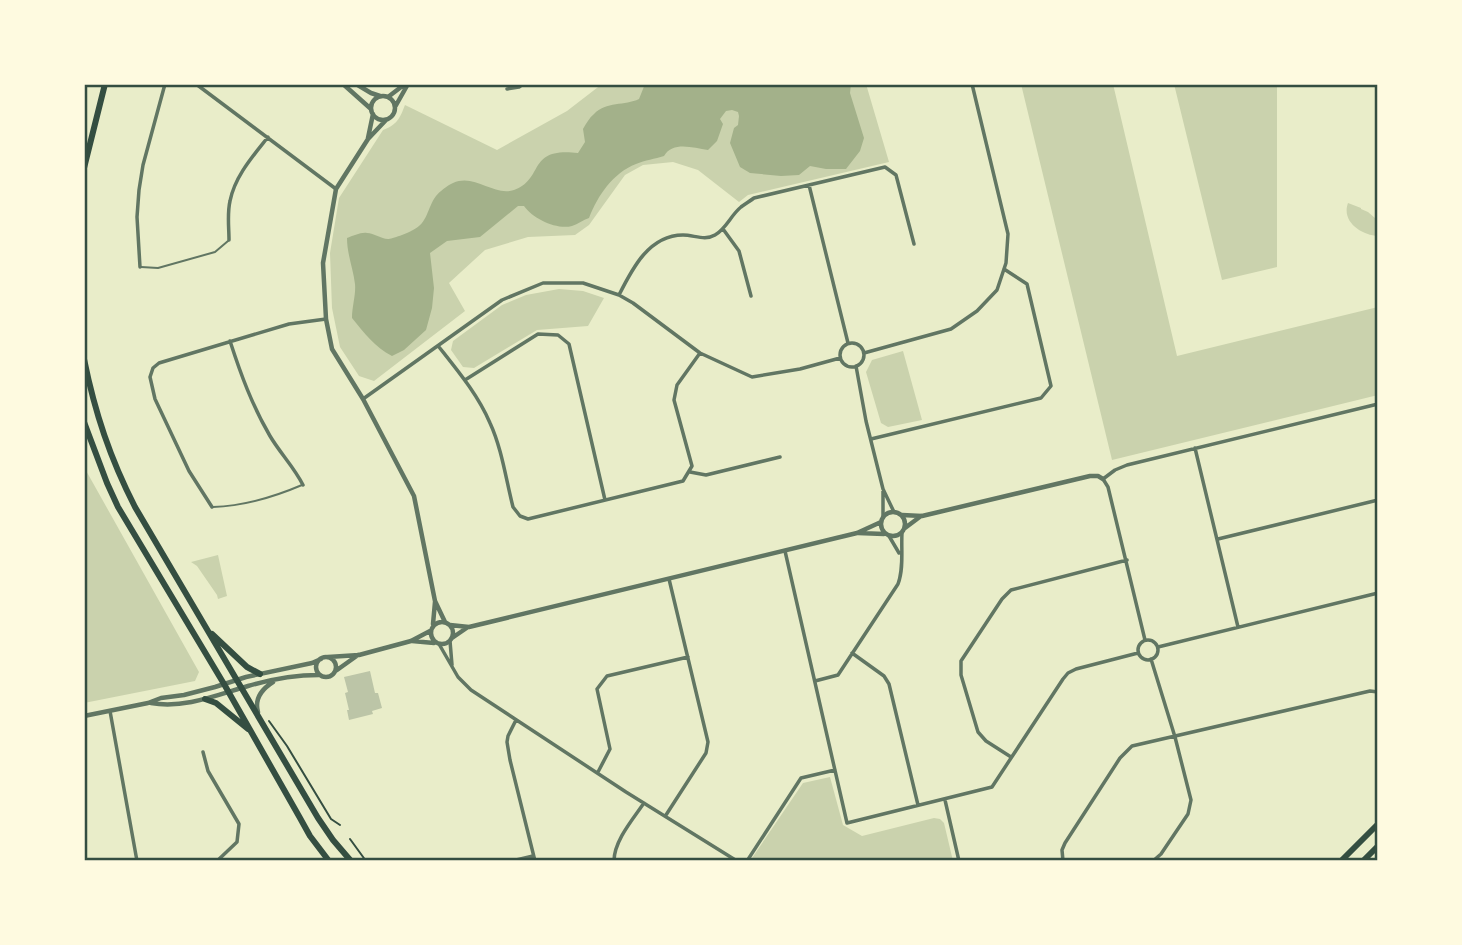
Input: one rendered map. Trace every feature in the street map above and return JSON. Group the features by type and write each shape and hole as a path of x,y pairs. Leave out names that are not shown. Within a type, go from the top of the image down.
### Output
{"main road":[{"path":"84,168 105,84"},
{"path":"84,359 111,456 135,507 237,680 263,718 326,830 351,861"},
{"path":"84,422 118,507 229,692 300,818 329,861"},
{"path":"206,628 247,667 260,674"},
{"path":"205,699 216,703 252,733"},
{"path":"1341,861 1378,824"},
{"path":"1363,861 1378,846"}],"street":[{"path":"140,267 137,218 139,190 165,84"},
{"path":"197,84 336,189"},
{"path":"343,84 362,99 378,119 386,120"},
{"path":"356,84 371,93 388,97 395,107"},
{"path":"388,97 407,84"},
{"path":"407,84 393,115 368,139 336,189 323,263 326,319 332,349 363,399 414,496 435,601 453,631 452,667"},
{"path":"507,89 523,84"},
{"path":"864,353 951,329 977,311 997,290 1004,269 1008,234 972,84"},
{"path":"368,139 373,101 380,96"},
{"path":"229,240 229,210 234,186 268,137"},
{"path":"619,295 643,255 658,242 679,235 706,238 716,235 741,207 754,198 885,167 896,175 914,244"},
{"path":"809,185 848,343"},
{"path":"723,229 739,251 751,296"},
{"path":"872,439 1041,398 1051,386 1027,284 1004,269"},
{"path":"363,399 502,300 543,283 583,284 619,295 634,303 700,354 752,377 800,369 840,358"},
{"path":"212,507 190,471 155,399 150,377 153,368 159,363 289,324 326,319"},
{"path":"465,380 538,334 558,335 569,344 605,500"},
{"path":"230,341 244,386 255,410 303,485"},
{"path":"848,343 860,345 864,353 863,361 856,366 848,366 841,361 840,351 848,343"},
{"path":"438,346 465,380 489,419 513,507 520,516 528,519 683,481 692,466 674,400 677,385 700,354"},
{"path":"856,366 883,489 894,512"},
{"path":"1103,479 1127,465 1378,404"},
{"path":"1195,448 1238,626"},
{"path":"690,472 706,475 780,457"},
{"path":"84,716 184,695 328,657 359,655 411,641 439,622 469,627 857,533 882,520 886,514 894,512 922,516 1098,476 1106,482 1145,640"},
{"path":"883,489 882,530 900,555"},
{"path":"1218,539 1378,500"},
{"path":"814,681 838,675 898,583 905,519 902,515"},
{"path":"857,533 897,536 922,516"},
{"path":"785,551 847,823 992,787 1068,673 1139,653"},
{"path":"1011,757 986,741 978,732 961,675 961,661 1002,598 1011,590 1127,560"},
{"path":"665,816 706,753 708,742 669,579"},
{"path":"1158,647 1378,593"},
{"path":"435,601 430,637 437,643 458,677 471,690 737,861"},
{"path":"411,641 443,645 469,627"},
{"path":"1145,640 1153,640 1158,647 1157,655 1151,659 1142,658 1139,653 1139,645 1145,640"},
{"path":"852,653 884,676 889,684 918,806"},
{"path":"150,703 164,705 205,699 288,677 319,675 329,678 359,655"},
{"path":"328,657 336,664 336,671"},
{"path":"598,773 610,749 597,689 607,676 688,657"},
{"path":"319,675 316,665 321,659"},
{"path":"1151,659 1191,800 1188,814 1161,854 1153,861"},
{"path":"263,718 256,700 276,679"},
{"path":"1063,861 1062,850 1065,843 1132,746 1370,691 1378,692"},
{"path":"110,711 137,861"},
{"path":"512,861 535,858 507,742 516,720"},
{"path":"203,752 208,771 239,824 237,842 218,861"},
{"path":"747,861 801,778 835,770"},
{"path":"944,800 959,861"},
{"path":"614,861 620,841 644,803"}],"lane":[{"path":"140,267 158,268 215,252 229,240"},
{"path":"212,507 232,506 284,493 303,485"}],"path":[{"path":"263,718 274,726 331,819 340,825"},
{"path":"350,839 366,861"}],"shaded area":[{"path":"602,84 866,84 889,162 748,195 739,202 698,170 673,162 643,165 625,175 589,225 575,235 528,237 485,250 449,283 465,311 374,381 359,376 340,347 332,308 330,253 339,198 383,130 392,126 405,105 497,150 567,111"},
{"path":"645,84 851,84 850,93 864,138 860,151 846,169 810,166 799,175 750,173 740,167 730,143 734,128 738,125 738,112 726,111 720,119 723,124 717,141 708,150 673,148 664,156 628,168 607,186 589,218 572,226 553,225 533,215 524,206 518,206 480,237 447,241 430,253 434,288 426,330 404,350 392,356 365,334 352,318 355,284 347,238 365,233 388,239 411,231 422,223 437,194 453,183 469,181 507,191 524,185 543,159 562,152 578,153 585,142 583,129 592,116 604,107 639,99"},
{"path":"1021,84 1113,84 1177,356 1378,307 1378,395 1112,460"},
{"path":"1174,84 1277,84 1277,267 1222,280"},
{"path":"1348,203 1377,217 1378,236 1360,230 1350,222 1347,216"},
{"path":"559,289 583,291 604,298 588,326 537,330 474,368 463,367 451,350 453,341 502,305 526,295"},
{"path":"903,351 922,420 888,427 881,423 866,372 872,360"},
{"path":"84,467 199,672 195,681 84,703"},
{"path":"218,555 227,596 218,599 197,566 191,562"},
{"path":"830,777 843,825 862,836 934,818 940,819 944,823 953,861 750,861 803,783"}],"building":[{"path":"370,671 382,708 372,711 373,714 349,720 345,693 348,692 344,677"}]}
